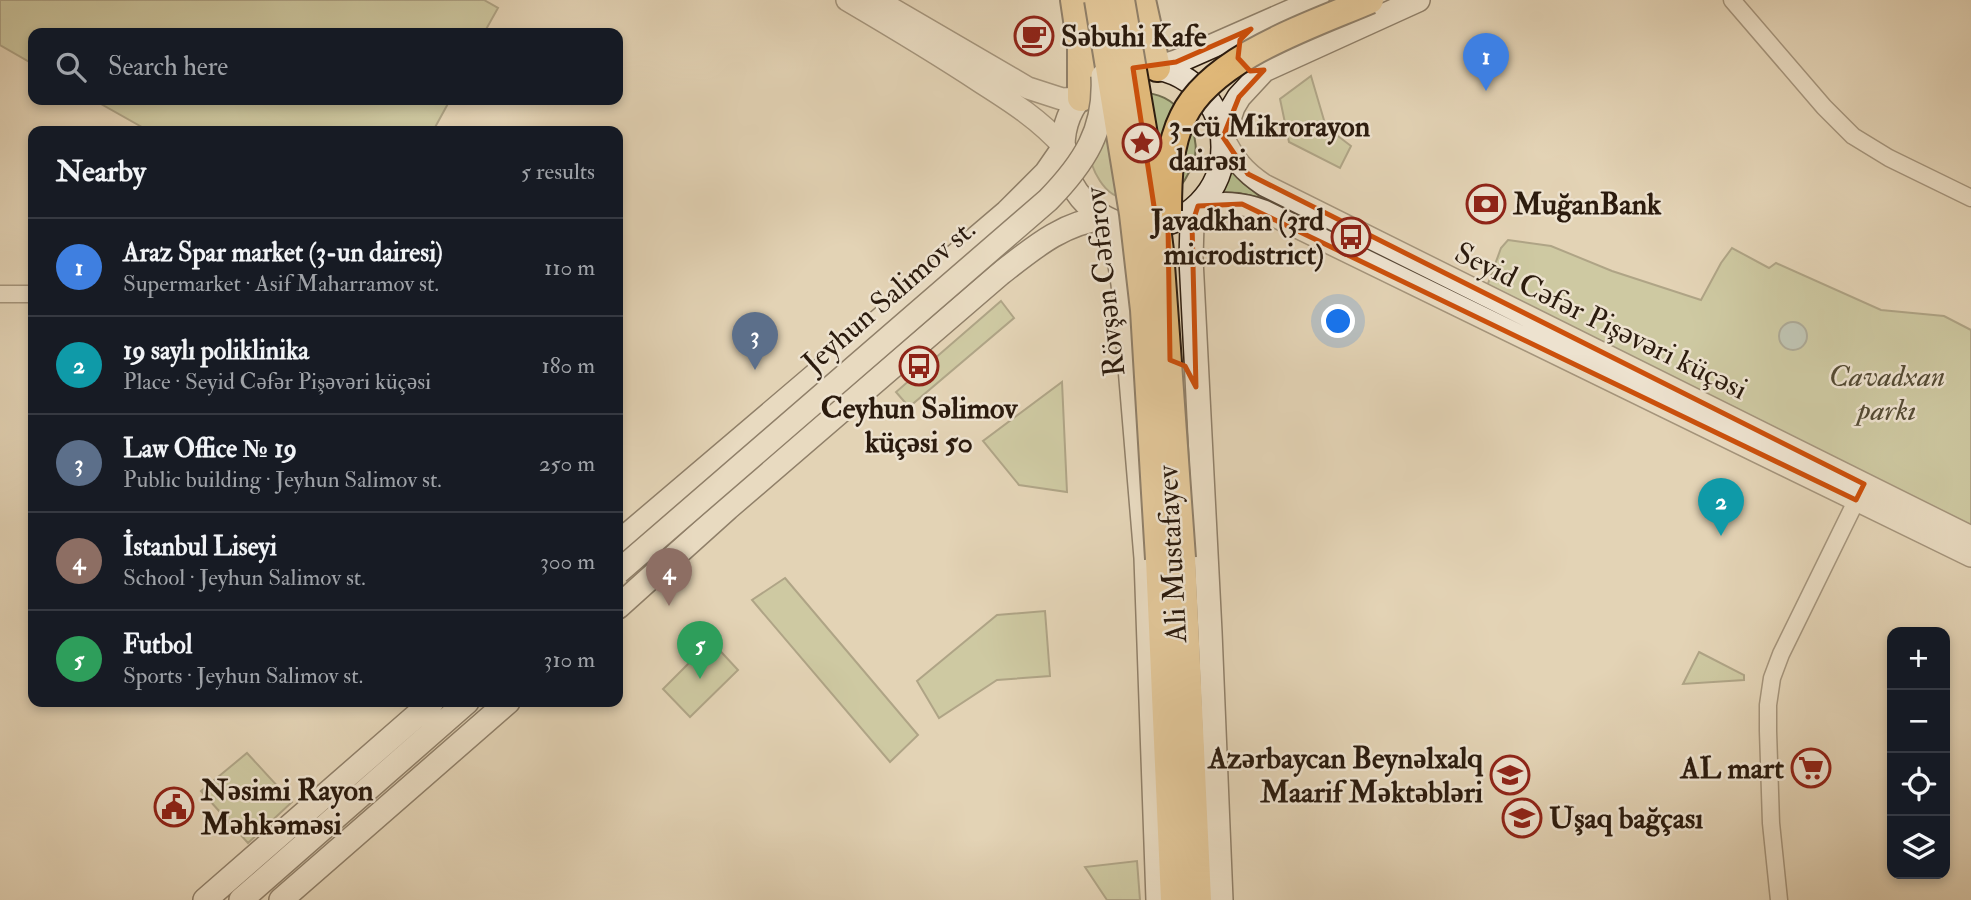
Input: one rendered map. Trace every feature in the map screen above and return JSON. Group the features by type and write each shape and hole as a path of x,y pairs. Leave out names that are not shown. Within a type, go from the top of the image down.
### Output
{"main road":[{"path":"1075,0 1081,47 1081,98"},
{"path":"1075,0 1086,17 1096,18 1128,12 1135,0"},
{"path":"1142,0 1157,68"},
{"path":"1157,68 1317,0"},
{"path":"1183,386 1169,176 1177,132 1183,116 1207,84 1247,55 1370,0"},
{"path":"1251,29 1240,40 1236,53 1241,64 1250,71 1264,70 1418,0"},
{"name":"Jeyhun Salimov st.","path":"623,568 1048,200 1063,184 1080,164 1091,145 1103,105 1106,4"},
{"name":"Rövşən Cəfərov","path":"1106,4 1149,164 1160,251 1183,386 1171,558"},
{"name":"Rövşən Cəfərov","path":"1106,4 1133,214 1171,558"},
{"path":"1136,68 1157,68 1177,74 1194,85 1213,108 1223,137 1219,174 1198,206 1170,223 1153,227 1121,224 1105,218 1091,208 1075,188 1065,164 1064,147 1069,121 1081,98 1096,83 1115,73 1136,68"},
{"path":"1223,137 1239,97 1264,70"},
{"name":"Jeyhun Salimov st.","path":"623,539 1030,190 1064,147"},
{"name":"Ali Mustafayev","path":"1198,206 1190,243 1183,386 1209,619 1220,900"},
{"name":"Jeyhun Salimov st.","path":"623,602 728,508 1000,274 1060,231 1080,222 1105,218"},
{"name":"Ali Mustafayev","path":"1105,218 1120,258 1146,558 1157,900"},
{"path":"971,242 987,236 993,238 1007,258 1000,274"},
{"path":"1133,396 1141,367 1148,362 1173,359 1180,361 1185,366 1183,386"},
{"name":"Ali Mustafayev","path":"1171,558 1174,900"},
{"name":"Ali Mustafayev","path":"1171,558 1198,900"},
{"path":"205,900 426,707"},
{"path":"436,729 450,707"},
{"path":"241,900 461,707"},
{"path":"281,900 502,707"}],"street":[{"path":"847,0 1023,109 1050,131 1064,147"},
{"path":"877,0 1028,88 1062,99 1081,98"},
{"path":"1732,0 1824,107 1853,136 1889,158 1971,198"},
{"name":"Seyid Cəfər Pişəvəri küçəsi","path":"1223,137 1237,162 1264,185 1554,341 1860,492 1971,556"},
{"name":"Seyid Cəfər Pişəvəri küçəsi","path":"1198,206 1230,202 1264,211 1554,341"},
{"path":"0,294 28,294"},
{"path":"1779,900 1768,731 1772,678 1781,654 1860,492"},
{"name":"Seyid Cəfər Pişəvəri küçəsi","path":"1860,492 1971,537"}],"highlighted area":[{"path":"1251,29 1240,40 1238,58 1250,71 1264,70 1239,97 1223,137 1248,174 1864,484 1856,500 1242,204 1198,206 1192,224 1196,387 1185,366 1170,360 1168,223 1157,226 1133,68 1176,62"}],"green space":[{"path":"0,0 484,0 498,8 487,28 28,28 28,61 0,45"},
{"path":"1311,76 1326,127 1351,146 1340,168 1289,142 1280,99"},
{"name":"3-cü Mikrorayon dairəsi","path":"1138,92 1164,98 1179,109 1189,122 1195,137 1194,161 1184,181 1177,188 1134,198 1120,197 1112,194 1100,181 1088,147"},
{"path":"103,105 447,105 436,126 140,126"},
{"path":"1228,168 1243,183 1262,198 1219,192"},
{"name":"Cavadxan parkı","path":"1508,240 1551,246 1612,271 1701,300 1732,248 1769,268 1776,263 1881,310 1944,316 1971,330 1971,527 1486,289 1501,248"},
{"path":"1001,301 1014,318 909,407 896,392"},
{"path":"1062,382 1067,492 1019,485 983,441"},
{"path":"785,578 918,735 890,762 752,600"},
{"path":"1045,611 1050,676 997,680 939,718 917,681 997,615"},
{"path":"711,641 738,670 690,717 663,689"},
{"path":"1699,652 1744,675 1744,680 1683,684"},
{"path":"247,753 292,802 248,843 201,791"},
{"path":"1137,861 1140,900 1107,900 1085,867"}],"water":[{"path":"1793,322 1803,326 1807,336 1803,346 1793,350 1783,346 1779,336 1783,326"}],"place":[{"name":"Səbuhi Kafe","path":"1034,36"},
{"name":"Araz Spar market (3-un dairesi)","path":"1486,91"},
{"name":"3-cü Mikrorayon dairəsi","path":"1142,143"},
{"name":"MuğanBank","path":"1486,204"},
{"name":"Javadkhan (3rd microdistrict)","path":"1351,237"},
{"name":"Ceyhun Səlimov küçəsi 50","path":"919,366"},
{"name":"Law Office № 19","path":"755,370"},
{"name":"19 saylı poliklinika","path":"1721,536"},
{"name":"İstanbul Liseyi","path":"669,606"},
{"name":"Futbol","path":"700,679"},
{"name":"AL mart","path":"1811,768"},
{"name":"Azərbaycan Beynəlxalq Maarif Məktəbləri","path":"1510,775"},
{"name":"Nəsimi Rayon Məhkəməsi","path":"174,807"},
{"name":"Uşaq bağçası","path":"1522,818"}]}
